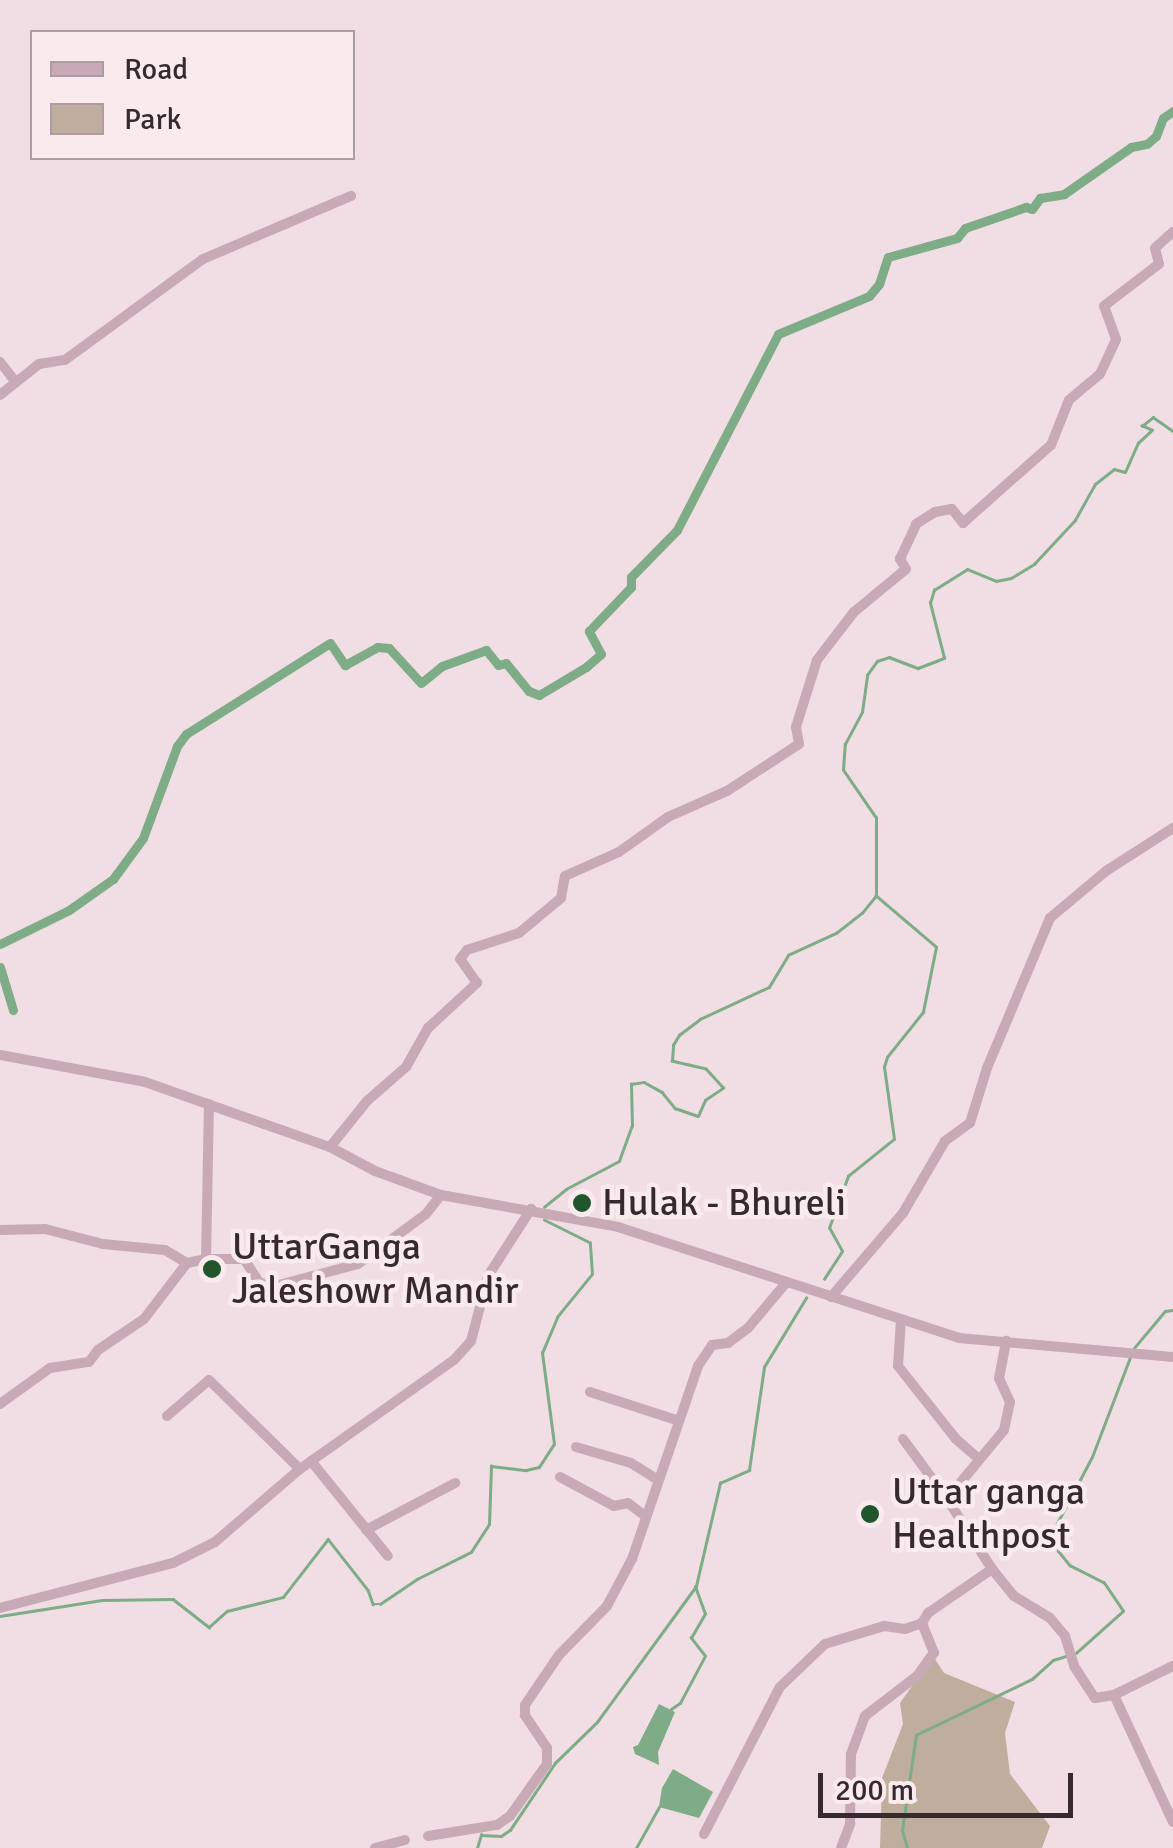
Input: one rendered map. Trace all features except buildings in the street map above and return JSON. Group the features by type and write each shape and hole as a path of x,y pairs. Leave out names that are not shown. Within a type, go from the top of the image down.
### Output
{"street":[{"path":"0,396 39,364 65,360 202,259 351,196"},
{"path":"330,1147 367,1101 406,1066 428,1028 477,984 460,959 467,950 519,933 561,898 565,876 619,852 668,817 727,790 799,744 796,727 817,660 854,612 906,568 900,558 916,524 936,512 952,509 963,523 1050,445 1069,400 1100,374 1116,339 1104,306 1159,264 1155,248 1173,232"},
{"path":"0,362 15,380"},
{"path":"825,1295 903,1213 946,1142 970,1123 987,1068 1050,918 1106,871 1173,828"},
{"path":"0,1055 145,1082 330,1147 376,1171 441,1195 618,1226 785,1284 960,1338 1173,1357"},
{"path":"206,1259 209,1104"},
{"path":"0,1404 50,1368 74,1368 89,1362 98,1350 144,1319 187,1264 244,1258 259,1282 270,1287 358,1264 426,1214 441,1195"},
{"path":"0,1608 173,1562 215,1542 300,1469 454,1360 472,1341 488,1276 532,1209"},
{"path":"0,1230 45,1230 103,1244 166,1250 187,1264"},
{"path":"428,1836 497,1825 510,1816 547,1764 547,1748 524,1714 525,1706 560,1655 607,1606 632,1559 676,1420 712,1345 728,1343 748,1328 785,1284"},
{"path":"900,1320 898,1366 956,1439 979,1459"},
{"path":"947,1499 1004,1430 1010,1402 998,1378 1006,1341"},
{"path":"167,1416 209,1380 300,1469"},
{"path":"590,1392 676,1420"},
{"path":"902,1440 1014,1596 1050,1618 1065,1636 1074,1666 1095,1698 1114,1696 1173,1666"},
{"path":"576,1447 631,1464 657,1478"},
{"path":"311,1461 388,1556"},
{"path":"560,1476 614,1506 628,1503 645,1516"},
{"path":"366,1530 455,1483"},
{"path":"704,1834 780,1686 826,1644 884,1626 905,1629 922,1623 928,1614 992,1569"},
{"path":"840,1848 850,1824 850,1754 865,1716 916,1676 934,1652 922,1623"},
{"path":"1114,1696 1173,1822"},
{"path":"375,1848 405,1840"}],"green space":[{"path":"933,1656 944,1673 1015,1702 1005,1733 1010,1774 1050,1826 1042,1848 880,1848 882,1778 903,1724 900,1703"}],"shaded area":[{"path":"659,1704 675,1712 658,1752 659,1765 635,1754 633,1747 638,1745"},
{"path":"673,1769 713,1792 699,1818 659,1807 662,1788"}],"waterway":[{"path":"0,944 69,910 113,879 143,838 177,746 186,734 330,643 345,665 377,647 389,648 421,683 442,666 486,650 498,665 506,663 529,691 539,695 586,667 601,654 589,631 631,587 631,577 677,530 778,334 869,296 879,284 888,257 957,238 965,228 1026,207 1032,209 1040,198 1064,194 1131,147 1147,144 1156,136 1163,118 1173,111"},
{"path":"544,1207 566,1189 619,1161 632,1126 631,1084 644,1082 662,1092 675,1108 698,1116 705,1100 723,1088 706,1069 672,1061 673,1045 679,1035 700,1019 769,987 788,955 836,933 876,896 876,818 843,770 845,744 862,712 867,675 877,661 889,657 918,668 944,658 930,603 934,590 967,569 996,581 1011,578 1034,564 1075,520 1095,484 1114,469 1125,472 1138,443 1152,430 1142,426 1153,417 1173,431"},
{"path":"824,1279 842,1251 829,1228 848,1176 894,1139 884,1067 887,1057 923,1012 936,947 876,896"},
{"path":"0,967 13,1010"},
{"path":"0,1616 102,1600 173,1599 209,1627 227,1611 283,1597 328,1539 368,1590 373,1604 380,1604 417,1579 471,1552 489,1524 491,1466 526,1470 539,1467 554,1444 542,1353 557,1317 592,1274 590,1243 544,1220"},
{"path":"477,1848 481,1835 501,1836 510,1830 555,1763 597,1722 696,1586 720,1483 749,1470 764,1367 806,1298"},
{"path":"1134,1348 1165,1311 1173,1310"},
{"path":"1076,1653 1123,1611 1104,1583 1070,1566 1058,1551 1054,1529 1092,1457 1131,1355"},
{"path":"671,1709 680,1703 705,1656 691,1638 705,1614 695,1587"},
{"path":"907,1848 902,1830 916,1735 1032,1679 1053,1660 1069,1655"},
{"path":"636,1848 659,1807"}],"place":[{"name":"Hulak - Bhureli","path":"582,1203"},
{"name":"UttarGanga Jaleshowr Mandir","path":"212,1269"},
{"name":"Uttar ganga Healthpost","path":"870,1514"}]}
